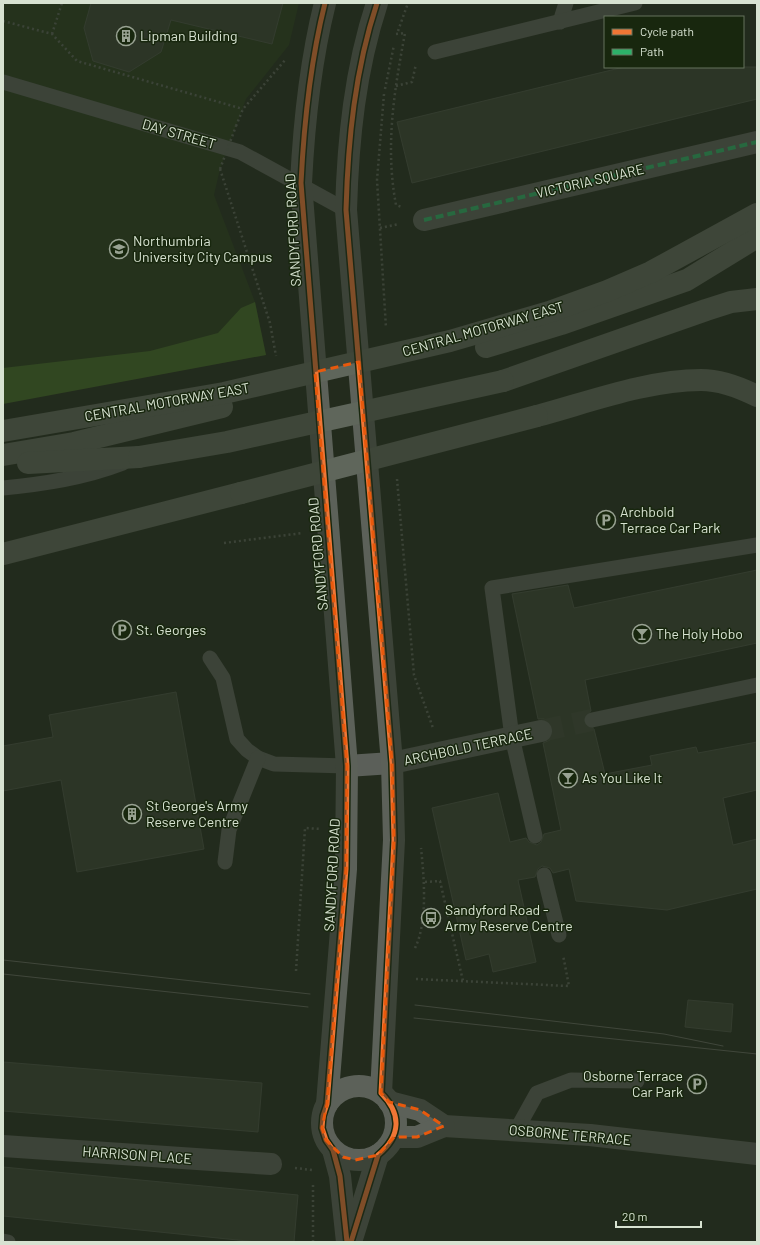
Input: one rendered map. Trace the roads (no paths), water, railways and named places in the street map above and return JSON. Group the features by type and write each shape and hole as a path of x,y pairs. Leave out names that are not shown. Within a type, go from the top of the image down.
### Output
{"highway":[{"name":"CENTRAL MOTORWAY EAST","path":"3,431 224,393 450,342 549,312 607,291 651,272 757,214"},
{"name":"CENTRAL MOTORWAY EAST","path":"3,455 74,443 222,407 486,347 561,324 687,280 757,237"},
{"path":"3,464 138,457 235,440 503,381 706,310 731,302 757,299"},
{"path":"3,554 660,383 703,380 740,388 757,396"}],"main road":[{"name":"SANDYFORD ROAD","path":"325,3 309,77 303,132 301,183 307,281 347,766 346,869 327,1104"},
{"path":"333,1150 343,1157 355,1160 367,1160 378,1155 388,1147 394,1137 396,1125 395,1112 385,1097 394,840 392,763 346,210 348,153 354,102 364,51 377,3"},
{"path":"347,1242 340,1176 333,1150 326,1140 322,1128 323,1116 327,1104 335,1095 352,1087 370,1087 385,1097 420,1110 444,1126"},
{"path":"394,1137 417,1137 444,1126"},
{"name":"OSBORNE TERRACE","path":"444,1126 517,1129 757,1154"},
{"path":"351,1242 378,1155"}],"street":[{"name":"VICTORIA SQUARE","path":"424,220 757,142"},
{"name":"ARCHBOLD TERRACE","path":"347,766 392,763 541,731"},
{"name":"HARRISON PLACE","path":"3,1146 271,1164"}],"lane":[{"path":"560,22 566,3"},
{"path":"435,52 635,3"},
{"name":"DAY STREET","path":"3,82 240,152 301,183 346,210"},
{"path":"3,488 32,485 96,473 138,457"},
{"path":"536,836 512,737 492,588 757,545"},
{"path":"210,658 223,678 237,739 258,758 274,764 347,766"},
{"path":"592,720 757,685"},
{"path":"225,862 229,830 258,758"},
{"path":"544,875 559,935"},
{"path":"517,1129 537,1093 571,1080 637,1081"},
{"path":"3,1241 8,1242"}],"tunnel":[{"path":"541,731 592,720"}],"tram line":[{"path":"3,960 310,994"},
{"path":"3,974 308,1007"},
{"path":"415,1005 664,1034 723,1046"},
{"path":"414,1018 757,1054"}],"place":[{"name":"Lipman Building","path":"126,36"},
{"name":"Northumbria University City Campus","path":"119,249"},
{"name":"Archbold Terrace Car Park","path":"606,520"},
{"name":"St. Georges","path":"122,630"},
{"name":"The Holy Hobo","path":"642,634"},
{"name":"As You Like It","path":"568,778"},
{"name":"St George's Army Reserve Centre","path":"132,814"},
{"name":"Sandyford Road - Army Reserve Centre","path":"431,918"},
{"name":"Osborne Terrace Car Park","path":"697,1084"}]}
